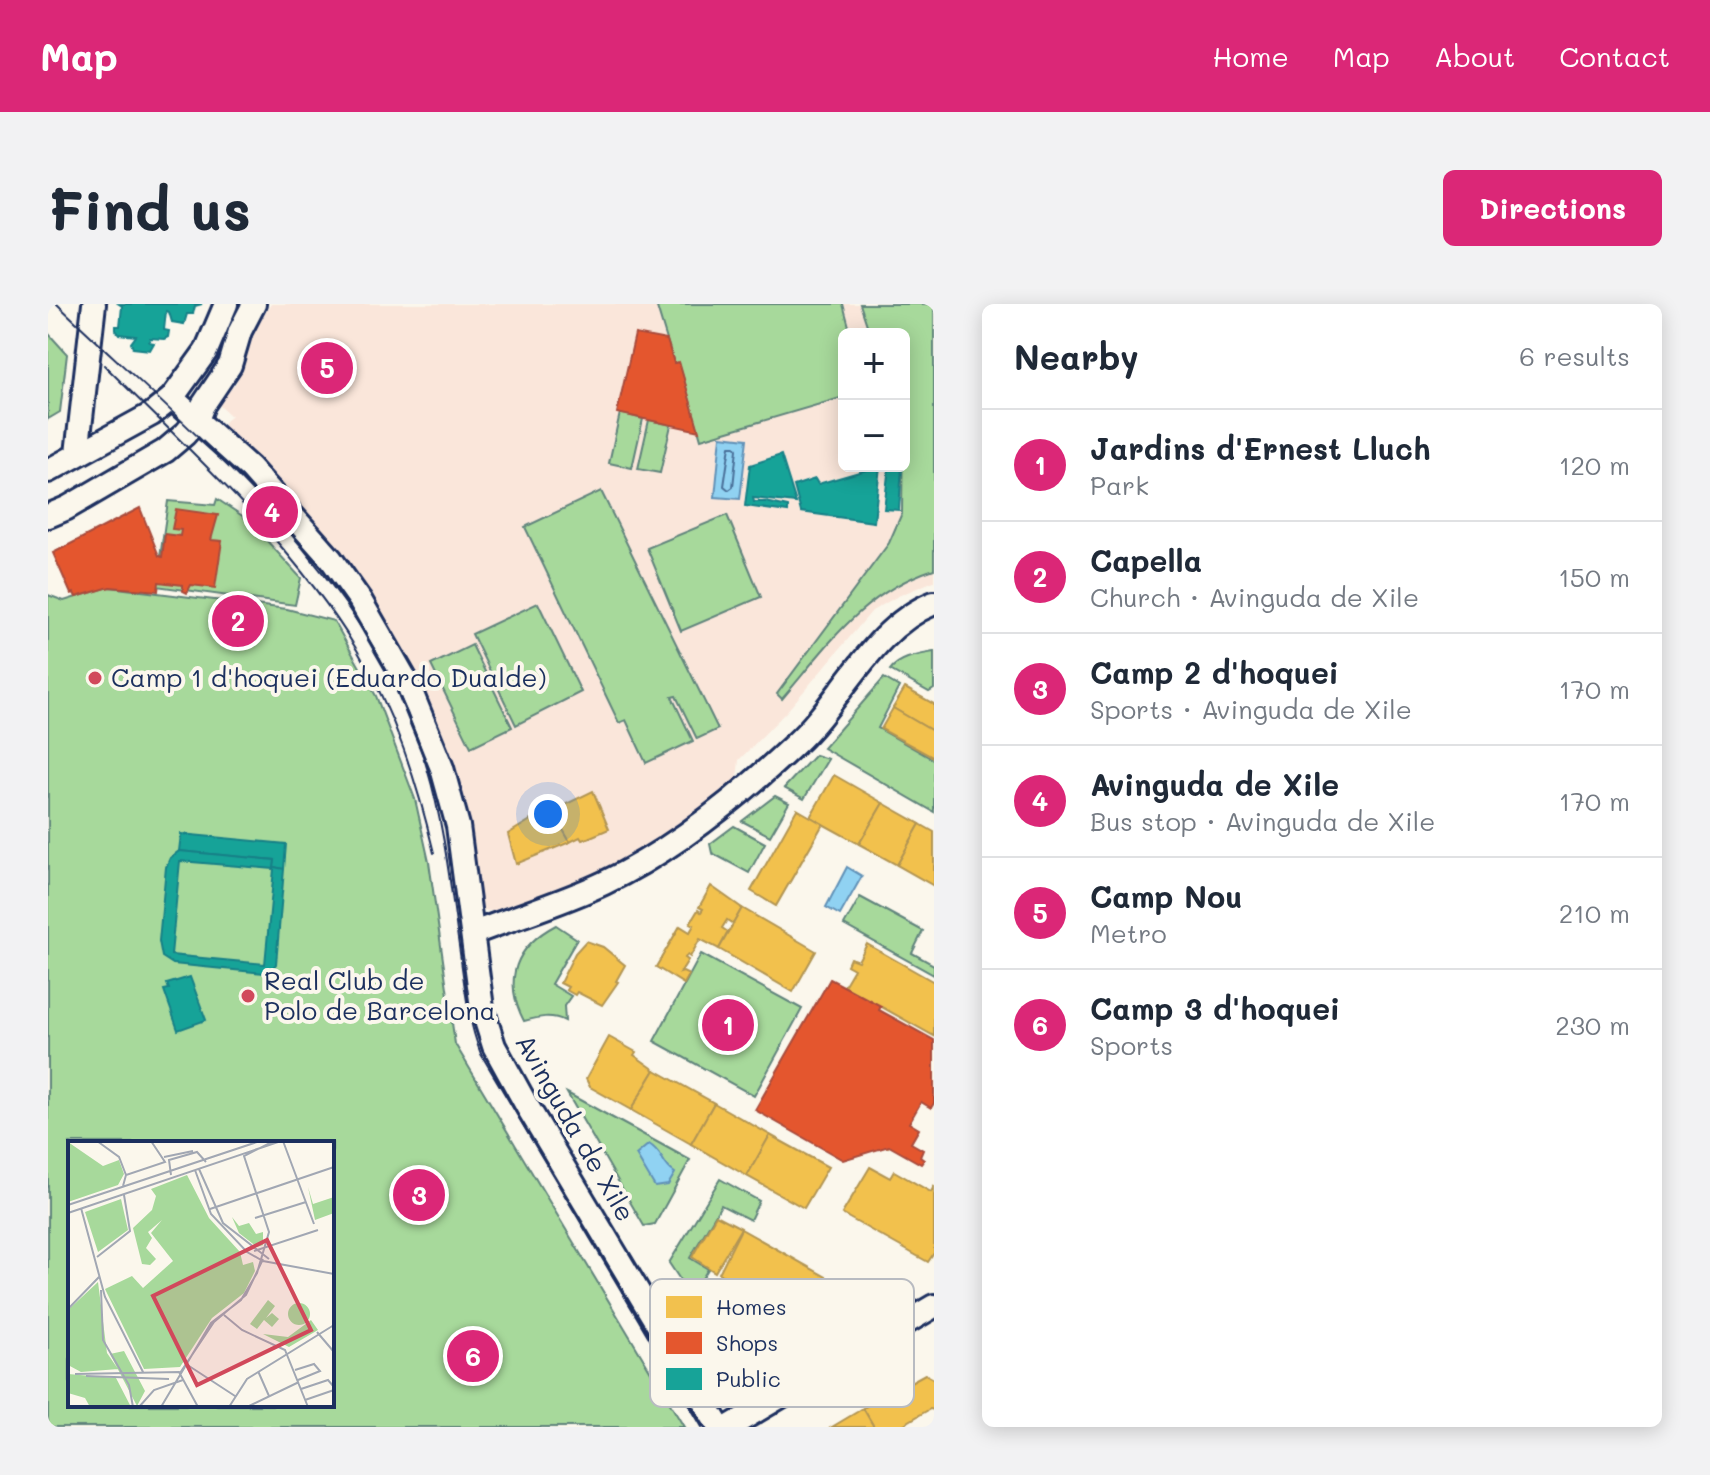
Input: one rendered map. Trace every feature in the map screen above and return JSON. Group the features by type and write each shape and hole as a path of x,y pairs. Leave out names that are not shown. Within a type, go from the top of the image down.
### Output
{"street":[{"path":"77,454 94,304"},
{"path":"48,471 152,414 172,398 206,351 226,304"},
{"path":"48,516 165,451 197,420 203,405 230,365 240,331 254,304"},
{"name":"Avinguda de Xile","path":"172,398 250,468 331,559 360,600 407,682 442,768 454,811 474,933 482,1008 504,1066 650,1311"},
{"path":"474,933 604,883 666,847 726,803 797,743 886,636 905,619 934,603"},
{"path":"914,1318 934,1306"},
{"name":"Avinguda de Xile","path":"707,1407 719,1427"},
{"path":"729,1427 763,1407"}],"shaded area":[{"path":"271,304 934,304 934,581 872,611 787,711 739,760 737,780 671,833 579,882 501,913 484,910 476,899 423,702 224,430 224,422 231,416 218,404 236,383 255,329"}],"green space":[{"path":"656,304 843,304 849,328 838,328 838,399 701,439 679,363 674,363"},
{"path":"860,304 934,304 934,569 909,579 867,606 832,640 782,699 777,694 889,543 902,513 902,472 910,472 910,328 868,328"},
{"path":"48,333 67,354 60,412 48,419"},
{"path":"620,413 643,419 632,468 609,463"},
{"path":"649,420 671,425 660,473 638,469"},
{"path":"601,491 718,729 697,739 676,696 672,697 693,741 646,763 626,720 619,723 525,527"},
{"path":"217,499 247,519 301,578 295,605 156,586 168,501 215,505"},
{"path":"727,515 761,597 681,631 647,548"},
{"name":"Real Club de Polo de Barcelona","path":"109,587 287,609 334,621 376,696 415,799 429,862 455,1044 650,1370 650,1407 672,1407 684,1427 48,1427 48,595 64,601"},
{"path":"538,603 581,692 516,725 472,634"},
{"path":"472,645 512,727 471,747 431,665"},
{"path":"934,652 934,689 929,692 890,670 904,659"},
{"path":"884,678 899,687 878,728 934,760 934,812 823,748"},
{"path":"815,755 828,759 804,799 784,788"},
{"path":"775,796 789,803 770,836 742,821"},
{"path":"734,826 765,843 749,873 712,853 710,844"},
{"path":"860,897 923,931 912,953 934,965 934,975 844,925"},
{"path":"556,925 577,939 551,984 571,996 564,1006 565,1021 540,1017 524,1021 514,991 517,965 531,943"},
{"path":"701,954 802,1009 754,1096 654,1041"},
{"path":"567,1093 690,1160 655,1224 644,1226"},
{"path":"720,1179 759,1201 750,1220 721,1205 690,1258 708,1269 702,1279 680,1279 669,1263"}],"water":[{"path":"721,436 747,439 740,499 715,497"},
{"path":"847,867 862,876 840,915 826,907"},
{"path":"649,1144 675,1173 668,1185 655,1187 636,1155"}],"building: Homes":[{"path":"905,688 934,704 934,732 893,708"},
{"path":"893,708 934,732 934,758 881,729"},
{"path":"834,775 883,803 859,844 810,817"},
{"path":"593,791 609,829 570,842 552,811"},
{"path":"883,803 920,824 897,865 859,844"},
{"path":"797,809 823,824 776,906 751,891"},
{"path":"552,811 570,842 516,864 508,834"},
{"path":"920,824 934,832 934,886 897,865"},
{"path":"711,886 742,908 733,924 727,920 722,928 728,932 719,949 700,939 690,957 687,955 685,958 688,960 680,973 689,975 684,984 656,967 680,926 690,932 694,925 690,923 698,910 701,912 703,909 699,907"},
{"path":"742,908 816,951 793,992 719,949"},
{"path":"586,941 603,947 625,965 618,982 602,1005 577,992 575,995 560,983 575,953"},
{"path":"867,944 934,982 934,1036 844,986 854,969 847,965 850,958 858,961"},
{"path":"609,1037 636,1052 634,1055 655,1070 631,1110 590,1087 586,1079"},
{"path":"887,1049 930,1073 888,1147 845,1122 858,1100 871,1107 869,1111 877,1116 884,1104 879,1101 884,1092 867,1083","holes":["898,1073 908,1079 896,1099 887,1094"]},
{"path":"655,1070 714,1103 691,1144 631,1110"},
{"path":"714,1103 770,1135 747,1176 691,1144"},
{"path":"770,1135 828,1167 804,1208 747,1176"},
{"path":"870,1167 890,1178 894,1171 931,1192 934,1186 934,1253 928,1262 842,1214"},
{"path":"716,1215 741,1228 715,1272 692,1257"},
{"path":"741,1229 830,1279 730,1279 719,1273"},
{"path":"925,1374 934,1379 934,1410 930,1409 899,1427 874,1427 863,1408 914,1407 914,1380"},
{"path":"863,1408 874,1427 832,1427 857,1412"}],"building: Shops":[{"path":"635,334 667,340 674,363 679,362 699,431 617,413"},
{"path":"140,508 162,557 165,534 180,536 181,530 172,529 176,509 218,515 211,540 222,541 215,588 191,585 187,593 183,591 183,585 159,582 158,591 110,587 76,597 74,593 71,594 53,553"},
{"path":"830,979 881,1006 879,1010 934,1040 934,1103 931,1108 921,1102 909,1123 919,1129 911,1143 923,1150 920,1157 924,1160 921,1164 889,1146 843,1160 755,1110"}],"building: Public":[{"path":"119,304 202,304 195,306 193,314 187,314 184,324 172,322 166,311 164,330 169,331 168,337 150,338 149,342 154,343 150,350 133,348 131,343 136,336 119,334 116,330 116,326 120,326 122,306"},
{"path":"781,455 796,503 753,498 754,502 788,507 788,512 745,506 750,465"},
{"path":"859,472 879,472 874,522 801,512 794,486 815,479 818,484"},
{"path":"888,472 902,472 899,510 884,509"},
{"path":"181,834 286,844 284,869 274,867 275,860 179,851"},
{"path":"179,851 275,860 274,867 284,869 276,964 270,971 264,973 173,964 162,957 159,941 166,867 170,858","holes":["180,861 274,869 265,964 171,955"]},
{"path":"190,977 206,1020 178,1030 164,990 169,989 167,984"}],"tram line":[{"path":"57,304 221,459 274,514 322,572 365,633 401,698 427,768 443,837 468,1004 481,1054 650,1339"},
{"path":"104,365 239,500 331,610 371,674 394,723 434,853"},
{"path":"690,1407 702,1427"}],"place":[{"name":"Camp Nou","path":"327,368"},
{"name":"Avinguda de Xile","path":"272,512"},
{"name":"Capella","path":"238,621"},
{"name":"Camp 1 d'hoquei (Eduardo Dualde)","path":"95,678"},
{"name":"Real Club de Polo de Barcelona","path":"248,996"},
{"name":"Jardins d'Ernest Lluch","path":"728,1025"},
{"name":"Camp 2 d'hoquei","path":"419,1195"},
{"name":"Camp 3 d'hoquei","path":"473,1356"}]}
